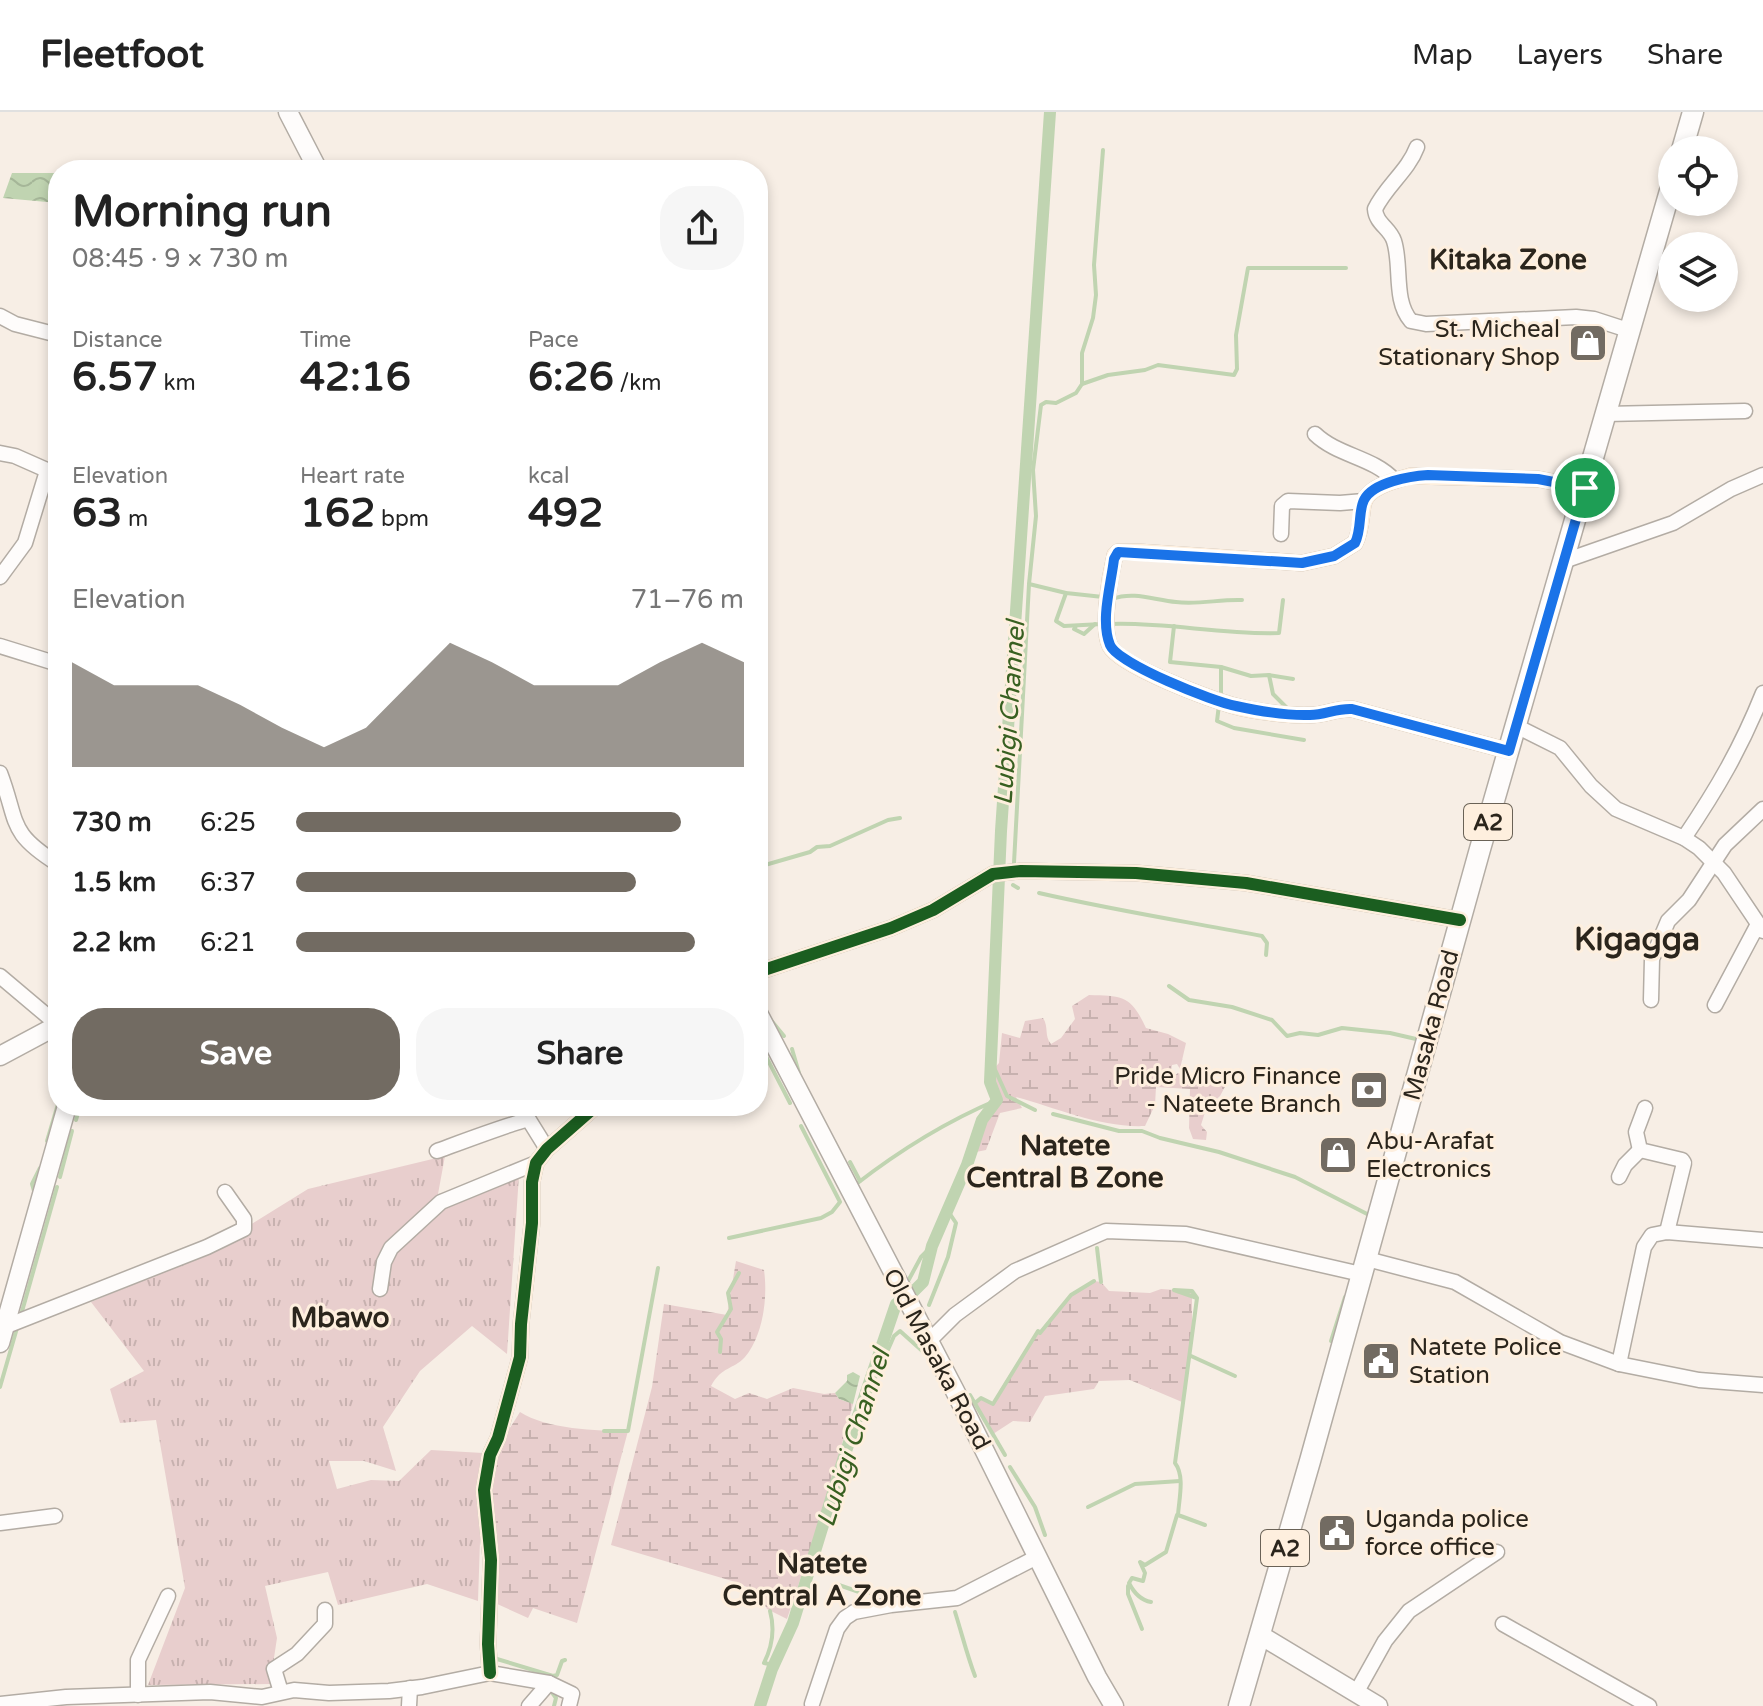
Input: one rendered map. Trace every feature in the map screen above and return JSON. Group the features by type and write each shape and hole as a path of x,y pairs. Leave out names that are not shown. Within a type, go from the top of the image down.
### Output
{"main road":[{"path":"288,112 313,160"},
{"path":"1685,136 1691,112"},
{"name":"Masaka Road","path":"1260,1635 1460,920 1662,216"},
{"path":"0,1056 48,1030"},
{"name":"Old Masaka Road","path":"768,1032 1114,1706"},
{"path":"2,1335 64,1116"},
{"path":"1260,1635 1378,1706"},
{"name":"A2","path":"1239,1706 1260,1635"}],"street":[{"path":"1417,147 1409,165 1375,209 1376,218 1393,239 1403,303 1411,321 1426,324 1576,317 1594,319 1628,330"},
{"path":"0,316 15,324 48,332"},
{"path":"1605,414 1745,411"},
{"path":"1315,434 1325,444 1376,466 1394,480"},
{"path":"0,453 27,460 48,471"},
{"path":"1281,534 1282,506 1285,502 1364,501 1394,480 1428,475 1507,476 1585,488"},
{"path":"1564,561 1660,529 1731,489 1763,475"},
{"path":"0,577 25,543 48,483"},
{"path":"1364,501 1362,522 1355,543 1334,556 1315,562 1118,552 1114,559 1107,617 1111,648 1164,680 1234,706 1310,715 1352,709 1509,751"},
{"path":"0,646 48,661"},
{"path":"1684,838 1722,782 1763,693"},
{"path":"1516,726 1560,748 1591,786 1616,809 1684,838 1713,860 1738,893 1760,928 1715,1005"},
{"path":"0,773 12,816 27,843 48,857"},
{"path":"0,818 9,801"},
{"path":"1651,1000 1652,959 1668,921 1689,900 1725,845 1763,809"},
{"path":"768,969 891,928 933,910 999,874 1057,870 1136,873 1246,883 1460,920"},
{"path":"0,976 48,1017"},
{"path":"1640,1150 1636,1132 1645,1108"},
{"path":"515,1116 518,1122"},
{"path":"490,1673 491,1560 484,1490 490,1455 498,1438 520,1357 532,1223 532,1182 536,1163 547,1149 585,1116"},
{"path":"437,1151 524,1119 529,1120 547,1149"},
{"path":"1619,1177 1625,1165 1640,1150"},
{"path":"1640,1150 1684,1163 1667,1232"},
{"path":"380,1289 384,1262 391,1248 441,1202 536,1163"},
{"path":"2,1335 244,1229 244,1219 225,1192"},
{"path":"929,1341 962,1309 1015,1271 1106,1231 1186,1234 1455,1282 1560,1342 1619,1364 1699,1380 1763,1385"},
{"path":"1619,1364 1644,1247 1652,1235 1667,1232 1763,1240"},
{"path":"0,1523 55,1516"},
{"path":"1356,1693 1385,1641 1409,1611 1497,1552"},
{"path":"812,1704 837,1629 854,1612 957,1598 1037,1557"},
{"path":"138,1695 138,1660 168,1596"},
{"path":"281,1692 274,1669 297,1654 325,1624 325,1610"},
{"path":"1503,1624 1649,1706"},
{"path":"0,1704 66,1697 138,1695 156,1700 210,1692 262,1702 281,1692 410,1688 490,1673 549,1683 572,1694 569,1706"},
{"path":"529,1706 549,1683"},
{"path":"409,1706 410,1688"}],"green space":[{"path":"1089,995 1125,1000 1136,1009 1146,1028 1186,1043 1180,1069 1177,1064 1172,1065 1174,1076 1178,1073 1201,1082 1208,1077 1227,1083 1220,1096 1206,1109 1201,1125 1207,1132 1206,1140 1193,1139 1189,1128 1190,1089 1156,1087 1155,1105 1145,1126 1096,1121 1016,1097 1022,1108 1000,1113 986,1150 971,1153 982,1120 997,1100 990,1082 991,1072 999,1063 1002,1033 1020,1038 1025,1021 1043,1018 1051,1044 1061,1038 1075,1019 1072,1006"},
{"path":"445,1156 438,1194 519,1175 507,1354 472,1326 420,1371 383,1427 396,1471 364,1461 329,1461 337,1489 371,1480 399,1481 431,1450 483,1453 478,1601 427,1584 338,1605 328,1572 265,1586 277,1638 270,1684 148,1685 185,1588 156,1420 120,1423 110,1389 144,1371 91,1302 197,1258 308,1189"},
{"path":"736,1261 764,1270 763,1316 756,1338 745,1357 723,1371 711,1386 735,1399 749,1393 767,1399 793,1388 835,1393 839,1399 853,1404 826,1502 787,1619 767,1609 757,1591 611,1545 652,1387 664,1304 727,1315"},
{"path":"1094,1281 1101,1282 1109,1291 1192,1291 1192,1324 1194,1322 1182,1402 1130,1380 1099,1381 1094,1389 1045,1396 1030,1422 1013,1421 993,1434 975,1403 981,1398 993,1404 1017,1363 1053,1314 1072,1294"},
{"path":"520,1412 557,1425 628,1431 577,1623 533,1608 528,1618 495,1603 490,1513 493,1455"}],"water":[{"path":"12,173 48,173 48,202 3,198"},
{"path":"853,1372 860,1376 853,1404 839,1399 835,1393 847,1381 847,1375"}],"waterway":[{"name":"Lubigi Channel","path":"912,1293 923,1282 932,1246 967,1165 982,1120 997,1100 990,1082 1001,831 1050,112"},
{"path":"1014,863 1029,584 1036,516 1033,470 1041,405 1056,403 1076,393 1082,384 1082,353 1093,318 1096,295 1094,265 1103,150"},
{"path":"1082,384 1108,375 1158,365 1234,375 1237,369 1236,335 1248,268 1346,268"},
{"path":"1029,584 1066,593 1103,597"},
{"path":"1066,593 1056,621 1064,626 1102,624"},
{"path":"1112,599 1128,596 1184,603 1242,600"},
{"path":"1111,624 1279,633 1283,600"},
{"path":"1076,626 1074,629 1084,634 1095,624"},
{"path":"1174,626 1170,662 1221,667 1251,676 1293,679"},
{"path":"1221,667 1221,696"},
{"path":"1269,675 1273,694 1288,709"},
{"path":"1219,705 1217,721 1234,728 1304,740"},
{"path":"768,864 810,852 817,847 830,846 888,820 900,818"},
{"path":"1013,885 1018,888"},
{"path":"1039,893 1262,936 1267,943 1266,955"},
{"path":"1169,986 1189,1000 1232,1007 1272,1020 1287,1036 1300,1033 1318,1035 1342,1028 1416,1039"},
{"path":"770,1019 784,1036"},
{"path":"792,1049 799,1073"},
{"path":"768,1060 790,1103"},
{"path":"992,1063 1007,1096 1035,1110"},
{"path":"855,1185 923,1138 997,1100"},
{"path":"1053,1114 1119,1131 1142,1131 1219,1152 1295,1177 1371,1216"},
{"path":"47,1141 54,1116"},
{"path":"76,1120 77,1116"},
{"path":"729,1238 821,1218 832,1212 840,1202 801,1126"},
{"path":"60,1177 72,1131"},
{"path":"850,1162 860,1181"},
{"path":"34,1191 32,1184 40,1168"},
{"path":"21,1315 57,1187"},
{"path":"929,1305 948,1257 956,1223 948,1211"},
{"path":"907,1283 921,1257 932,1246"},
{"path":"1097,1248 1101,1282"},
{"path":"604,1431 628,1431 658,1268"},
{"path":"720,1352 721,1339 717,1332 731,1309 728,1293 739,1273"},
{"path":"975,1403 981,1398 993,1404 1038,1331 1040,1333 1071,1295 1094,1281"},
{"path":"1197,1298 1174,1290 1192,1291 1197,1298 1175,1463 1181,1481 1178,1515 1205,1525"},
{"path":"1331,1341 1345,1297"},
{"name":"Lubigi Channel","path":"760,1706 772,1669 793,1623 843,1460 896,1304"},
{"path":"0,1387 17,1328"},
{"path":"879,1355 887,1352 894,1336 900,1331 929,1357"},
{"path":"1191,1356 1235,1376"},
{"path":"970,1395 1005,1455"},
{"path":"1010,1467 1035,1507 1045,1535"},
{"path":"1088,1507 1135,1484 1180,1481"},
{"path":"1151,1602 1138,1596 1129,1583 1132,1578 1143,1581 1145,1573 1140,1562 1145,1565 1166,1552 1177,1515"},
{"path":"836,1584 862,1593 874,1593"},
{"path":"1128,1586 1128,1594 1142,1629"},
{"path":"770,1611 772,1637 764,1663 774,1665"},
{"path":"955,1612 975,1676"},
{"path":"497,1659 553,1676 557,1675 565,1660"},
{"path":"551,1691 556,1698 554,1706"}],"cycle path":[{"path":"1509,751 1352,709 1301,715 1239,707 1147,672 1117,654 1107,637 1107,601 1115,555 1118,552 1139,552 1302,563 1334,556 1355,543 1363,505 1370,493 1382,485 1411,476 1538,479 1585,488"},
{"path":"768,969 891,928 933,910 993,874 1021,871 1136,873 1246,883 1460,920"},
{"path":"490,1673 491,1560 484,1490 490,1455 498,1438 520,1357 532,1223 532,1182 536,1163 547,1149 585,1116"}],"place":[{"name":"St. Micheal Stationary Shop","path":"1588,343"},
{"name":"Pride Micro Finance - Nateete Branch","path":"1369,1090"},
{"name":"Abu-Arafat Electronics","path":"1338,1155"},
{"name":"Natete Police Station","path":"1381,1361"},
{"name":"Uganda police force office","path":"1337,1533"}],"district":[{"name":"Kitaka Zone","path":"1508,259"},
{"name":"Kigagga","path":"1637,939"},
{"name":"Natete Central B Zone","path":"1065,1161"},
{"name":"Mbawo","path":"340,1317"},
{"name":"Natete Central A Zone","path":"822,1579"}],"route":[{"path":"1428,475 1507,476 1585,488 1509,751 1352,709 1310,715 1234,706 1164,680 1111,648 1107,617 1114,559 1118,552 1315,562 1334,556 1355,543 1367,496 1394,480 1428,475"}]}
